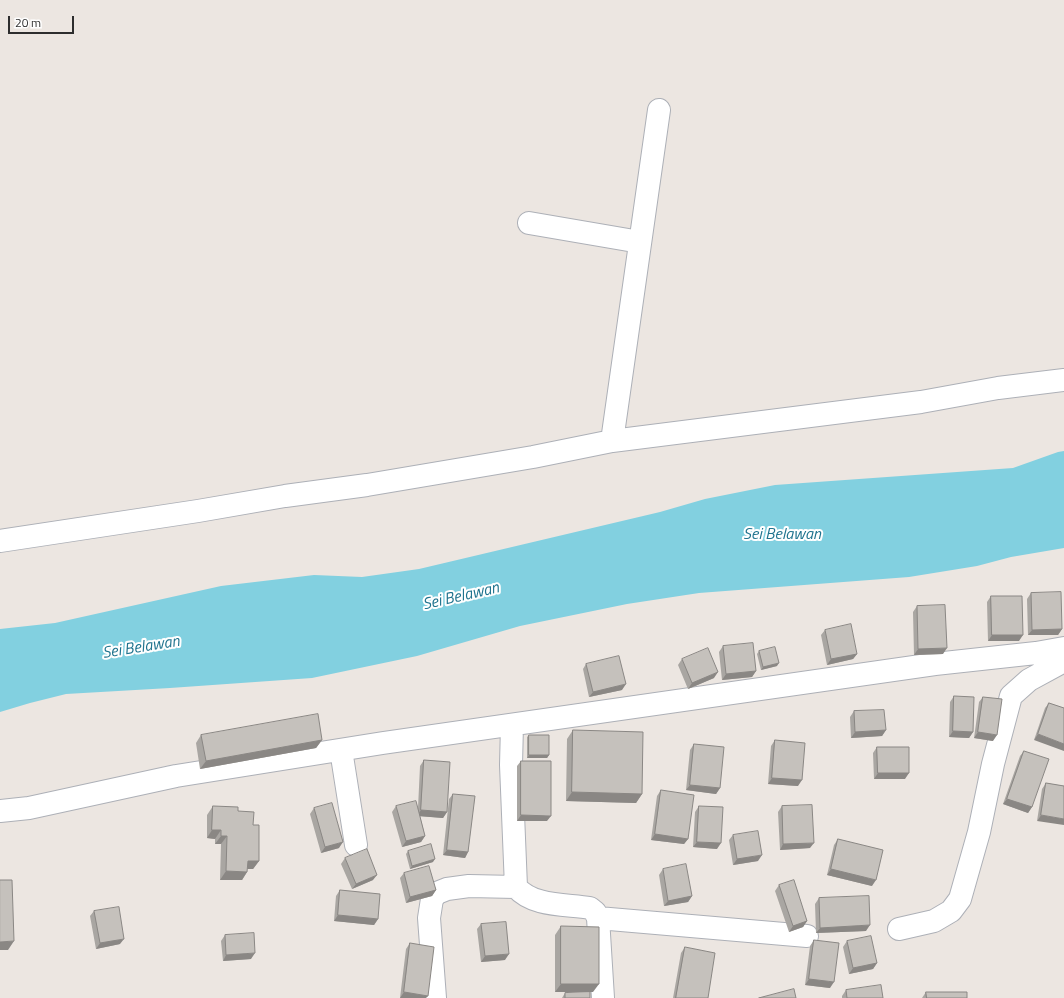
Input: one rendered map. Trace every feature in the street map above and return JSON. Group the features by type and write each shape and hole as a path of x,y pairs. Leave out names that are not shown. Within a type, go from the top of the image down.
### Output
{"street":[{"path":"612,441 659,110"},
{"path":"529,223 640,242"},
{"path":"0,541 198,511 285,496 367,485 533,457 612,441 921,402 998,388 1064,380"},
{"path":"0,811 29,808 176,776 340,750 935,664 1036,653 1064,648"},
{"path":"899,929 934,922 951,911 960,899 977,838 993,764 1011,696 1029,680 1064,661"},
{"path":"512,725 511,764 516,887 521,893 537,901 590,908 596,912 598,918 603,998"},
{"path":"340,750 356,845"},
{"path":"435,998 429,918 432,898 438,893 447,889 469,886 516,887"},
{"path":"598,918 807,936"}],"water":[{"name":"Sei Belawan","path":"1064,451 1064,548 1011,557 977,566 909,577 699,593 627,604 520,626 417,656 312,678 66,694 0,712 0,629 55,623 221,586 314,575 362,577 419,569 660,512 705,499 775,485 1013,468"}],"building":[{"path":"1061,592 1062,629 1032,630 1031,593"},
{"path":"991,596 1022,596 1023,635 992,635"},
{"path":"945,605 947,648 918,649 917,606"},
{"path":"851,624 857,654 831,659 825,630"},
{"path":"753,643 756,671 726,674 723,646"},
{"path":"775,647 779,663 763,667 759,651"},
{"path":"708,648 718,672 692,683 682,659"},
{"path":"619,656 626,684 593,692 586,664"},
{"path":"954,696 974,697 973,732 953,731"},
{"path":"983,697 1002,699 997,735 978,732"},
{"path":"1049,703 1064,708 1064,744 1038,734"},
{"path":"884,710 886,730 855,732 854,711"},
{"path":"318,714 322,740 206,761 201,735"},
{"path":"573,730 643,732 642,794 572,792"},
{"path":"529,735 549,735 549,755 529,755"},
{"path":"775,740 805,743 802,780 772,778"},
{"path":"694,744 724,747 720,788 690,785"},
{"path":"877,747 909,747 909,773 878,773"},
{"path":"1024,751 1049,759 1032,807 1007,799"},
{"path":"424,760 450,762 447,812 421,810"},
{"path":"521,761 551,761 551,816 521,815"},
{"path":"1046,783 1064,786 1064,819 1041,815"},
{"path":"661,790 694,795 688,839 655,834"},
{"path":"453,794 475,796 468,852 447,850"},
{"path":"416,801 425,836 406,841 396,806"},
{"path":"332,803 343,842 325,847 314,808"},
{"path":"812,805 814,843 783,844 782,806"},
{"path":"213,806 238,807 238,811 254,812 253,825 259,825 259,861 248,861 247,872 226,871 227,836 221,836 221,830 212,830"},
{"path":"699,806 723,807 721,843 697,842"},
{"path":"758,831 762,855 737,859 733,835"},
{"path":"838,839 883,850 876,880 831,869"},
{"path":"431,844 435,859 412,866 408,851"},
{"path":"367,849 377,875 356,884 345,858"},
{"path":"686,864 692,896 668,901 663,869"},
{"path":"429,866 436,890 410,897 404,873"},
{"path":"0,880 12,880 14,941 0,942"},
{"path":"794,880 807,921 793,926 779,885"},
{"path":"340,890 380,894 378,919 338,915"},
{"path":"869,896 870,925 820,928 819,898"},
{"path":"119,907 124,939 100,943 94,911"},
{"path":"506,922 509,954 485,956 481,924"},
{"path":"561,926 599,927 599,984 561,984"},
{"path":"254,933 255,953 226,955 225,935"},
{"path":"871,936 877,963 853,968 847,941"},
{"path":"814,940 839,943 834,982 809,979"},
{"path":"410,943 434,947 428,996 404,992"},
{"path":"685,947 715,953 708,998 676,998"},
{"path":"881,985 883,998 847,998 846,990"},
{"path":"794,989 796,998 759,998"},
{"path":"590,992 590,998 565,998 565,993"},
{"path":"926,992 967,992 967,998 927,998"}]}
